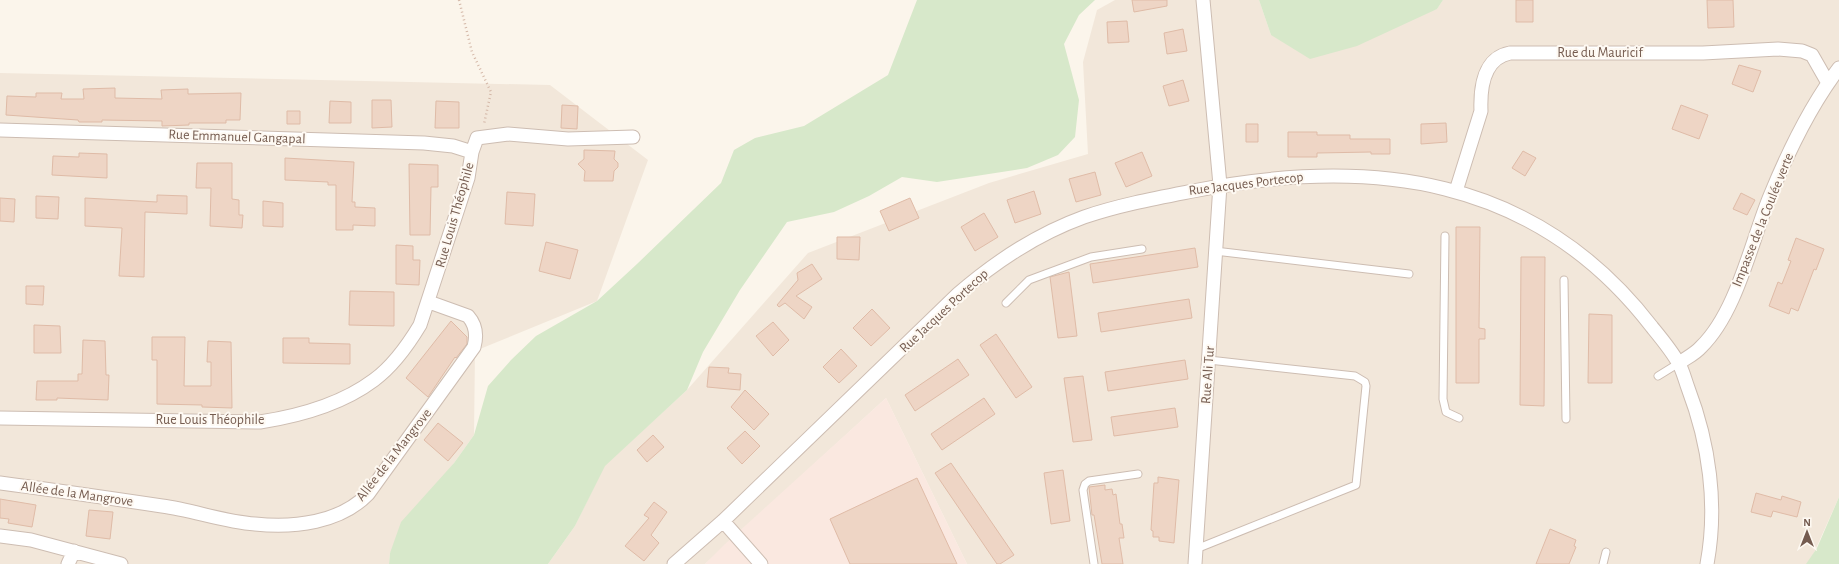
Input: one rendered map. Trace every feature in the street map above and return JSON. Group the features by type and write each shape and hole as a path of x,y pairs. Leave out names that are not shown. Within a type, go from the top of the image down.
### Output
{"street":[{"name":"Rue Ali Tur","path":"1195,564 1220,185 1204,0"},
{"name":"Rue du Mauricif","path":"1456,191 1480,111 1480,101 1485,73 1493,62 1502,54 1510,52 1703,53 1778,49 1797,50 1812,55 1828,83"},
{"name":"Impasse de la Coulée verte","path":"1679,363 1701,348 1722,320 1741,275 1769,197 1792,147 1828,83 1839,68"},
{"name":"Rue Emmanuel Gangapal","path":"0,130 431,143 453,146 472,152"},
{"path":"477,138 508,134 568,139 633,137"},
{"name":"Rue Louis Théophile","path":"0,418 260,422 295,415 345,396 374,380 392,364 412,339 420,324 429,302 468,178 472,152 477,138"},
{"name":"Rue Jacques Portecop","path":"674,564 723,520 958,294 983,273 1026,244 1059,227 1085,217 1155,198 1220,185 1331,175 1388,178 1412,181 1472,196 1535,224 1595,265 1621,290 1645,318 1679,363 1701,426 1708,458 1712,502 1707,564"},
{"name":"Allée de la Mangrove","path":"0,483 173,508 254,524 310,522 340,514 360,502 368,494 474,347 476,341 473,321 468,316 429,302"},
{"path":"723,520 761,564"},
{"path":"0,536 30,540 121,564"},
{"path":"68,564 74,551"}],"lane":[{"path":"1445,236 1443,399 1446,412 1459,418"},
{"path":"1006,303 1029,280 1091,257 1142,248"},
{"path":"1216,251 1409,274"},
{"path":"1564,280 1566,419"},
{"path":"1196,549 1356,484 1366,386 1365,382 1355,376 1209,360"},
{"path":"1658,376 1679,363"},
{"path":"1094,564 1083,490 1085,484 1089,481 1138,474"},
{"path":"1603,564 1606,552"}],"path":[{"path":"459,0 472,52 491,92 485,120 477,138"}],"shaded area":[{"path":"1115,0 1259,0 1271,35 1437,9 1443,0 1839,0 1839,497 1809,564 967,564 886,398 705,564 548,564 575,526 604,466 687,390 808,253 989,183 1088,154 1083,62 1097,10"},
{"path":"0,73 550,85 648,160 597,301 475,351 474,435 390,553 389,564 0,564"},
{"path":"886,398 967,564 705,564 724,545"}],"green space":[{"path":"917,0 1095,0 1079,15 1064,44 1079,100 1075,137 1058,155 1027,168 937,182 902,177 869,196 834,212 787,222 740,290 703,352 687,390 605,466 575,526 548,564 389,564 390,553 401,522 454,463 474,435 488,386 511,360 536,336 597,301 637,264 721,183 734,150 755,138 804,126 888,75"},
{"path":"1259,0 1443,0 1437,9 1357,46 1310,59 1271,35"},
{"path":"1839,497 1839,564 1806,564 1817,548"}],"building":[{"path":"1132,0 1167,0 1167,6 1134,12"},
{"path":"1516,0 1533,0 1533,22 1516,22"},
{"path":"1707,0 1733,0 1734,27 1708,28"},
{"path":"1127,21 1129,42 1108,43 1107,22"},
{"path":"1183,29 1187,51 1167,54 1164,33"},
{"path":"1739,65 1761,71 1753,92 1732,84"},
{"path":"1183,80 1189,101 1169,106 1163,86"},
{"path":"115,88 115,98 162,99 161,90 188,89 188,94 241,93 240,120 226,120 226,123 189,123 189,125 162,126 162,121 102,120 102,122 79,122 78,120 6,115 7,96 36,97 36,93 62,93 61,99 84,99 83,89"},
{"path":"372,100 391,100 392,127 372,128"},
{"path":"330,101 351,102 351,123 329,123"},
{"path":"436,101 459,102 459,128 435,128"},
{"path":"562,105 578,106 577,129 561,128"},
{"path":"1681,105 1708,115 1699,139 1672,129"},
{"path":"287,111 300,111 300,124 287,124"},
{"path":"1446,123 1447,142 1421,144 1421,124"},
{"path":"1246,124 1258,124 1258,142 1246,142"},
{"path":"1288,132 1317,132 1317,135 1350,135 1350,139 1390,139 1390,154 1371,154 1371,152 1317,153 1317,157 1288,157"},
{"path":"584,150 615,151 614,159 618,163 618,167 614,171 613,181 584,181 585,171 578,164 584,159"},
{"path":"1523,151 1536,158 1525,176 1512,168"},
{"path":"1142,152 1152,176 1126,187 1115,163"},
{"path":"79,153 107,154 107,178 52,175 53,156 79,157"},
{"path":"285,158 354,162 352,202 355,202 355,207 375,208 375,226 353,225 353,230 336,230 336,185 328,185 328,182 285,180"},
{"path":"197,163 232,163 232,199 239,200 239,215 243,215 242,228 210,226 211,188 196,188"},
{"path":"409,164 438,165 438,187 431,187 430,235 410,235"},
{"path":"1095,172 1101,195 1076,202 1069,179"},
{"path":"1034,191 1041,214 1015,223 1007,200"},
{"path":"507,192 535,194 533,226 505,224"},
{"path":"1741,193 1755,200 1747,215 1733,209"},
{"path":"157,195 187,196 187,214 145,212 144,277 119,276 122,228 85,226 85,198 157,202"},
{"path":"36,196 59,197 58,219 36,218"},
{"path":"0,198 15,199 14,222 0,221"},
{"path":"910,198 919,218 889,231 880,211"},
{"path":"263,201 283,203 283,227 263,226"},
{"path":"984,213 998,237 975,251 961,227"},
{"path":"1456,227 1480,227 1479,328 1485,329 1485,339 1479,339 1479,383 1456,383"},
{"path":"837,237 860,237 859,260 837,259"},
{"path":"1796,238 1824,249 1816,270 1814,269 1798,311 1791,308 1789,314 1769,306 1778,282 1782,284 1791,261 1788,260"},
{"path":"546,242 578,250 570,279 539,271"},
{"path":"396,245 413,246 413,260 420,260 419,285 396,284"},
{"path":"1195,248 1198,267 1093,283 1090,264"},
{"path":"1521,257 1545,257 1544,406 1520,405"},
{"path":"812,264 822,279 796,296 812,307 804,319 785,303 779,307 777,305 798,280 797,273"},
{"path":"1069,272 1077,336 1058,338 1050,277"},
{"path":"26,286 44,286 43,305 26,304"},
{"path":"350,291 394,292 394,326 349,325"},
{"path":"1189,299 1192,318 1101,332 1098,313"},
{"path":"872,309 890,328 871,346 853,328"},
{"path":"1589,314 1612,315 1612,383 1588,383"},
{"path":"451,321 467,337 467,344 456,358 455,357 428,397 406,378"},
{"path":"773,322 789,340 773,356 756,336"},
{"path":"34,325 60,326 61,353 34,353"},
{"path":"996,334 1032,387 1016,398 980,345"},
{"path":"152,337 185,337 184,386 211,386 211,362 207,362 208,341 231,342 232,408 202,407 202,405 157,404 157,360 152,360"},
{"path":"283,338 309,338 309,343 350,344 350,364 283,363"},
{"path":"83,340 105,341 106,375 109,375 108,400 57,398 57,400 36,400 37,381 78,381 78,374 82,374"},
{"path":"841,349 857,366 839,383 823,367"},
{"path":"958,359 969,375 915,411 905,395"},
{"path":"1185,360 1188,379 1108,391 1105,372"},
{"path":"709,367 729,368 728,373 741,374 740,390 707,387"},
{"path":"1083,376 1092,440 1073,442 1064,378"},
{"path":"745,390 769,414 754,430 731,407"},
{"path":"984,398 995,414 942,450 931,434"},
{"path":"1175,408 1178,427 1114,436 1111,417"},
{"path":"438,423 463,443 448,461 424,440"},
{"path":"745,431 760,446 742,464 727,448"},
{"path":"653,435 664,447 647,462 637,450"},
{"path":"951,463 1014,555 1000,564 997,564 935,473"},
{"path":"1063,470 1070,521 1051,524 1044,473"},
{"path":"1158,477 1179,480 1174,543 1159,541 1159,537 1153,537 1153,531 1151,530 1154,483 1158,483"},
{"path":"917,478 957,564 850,564 830,519"},
{"path":"1105,485 1105,490 1112,489 1113,495 1116,494 1120,524 1122,524 1124,538 1119,538 1123,564 1102,564 1094,515 1092,515 1089,487"},
{"path":"1756,493 1781,500 1782,496 1801,502 1797,517 1773,511 1771,517 1751,512"},
{"path":"0,499 36,505 32,527 8,523 9,519 0,518"},
{"path":"654,502 667,512 651,535 659,543 644,561 625,546 649,518 644,515"},
{"path":"89,510 113,512 110,539 86,536"},
{"path":"1550,529 1576,540 1574,546 1576,547 1569,564 1536,564"}]}
